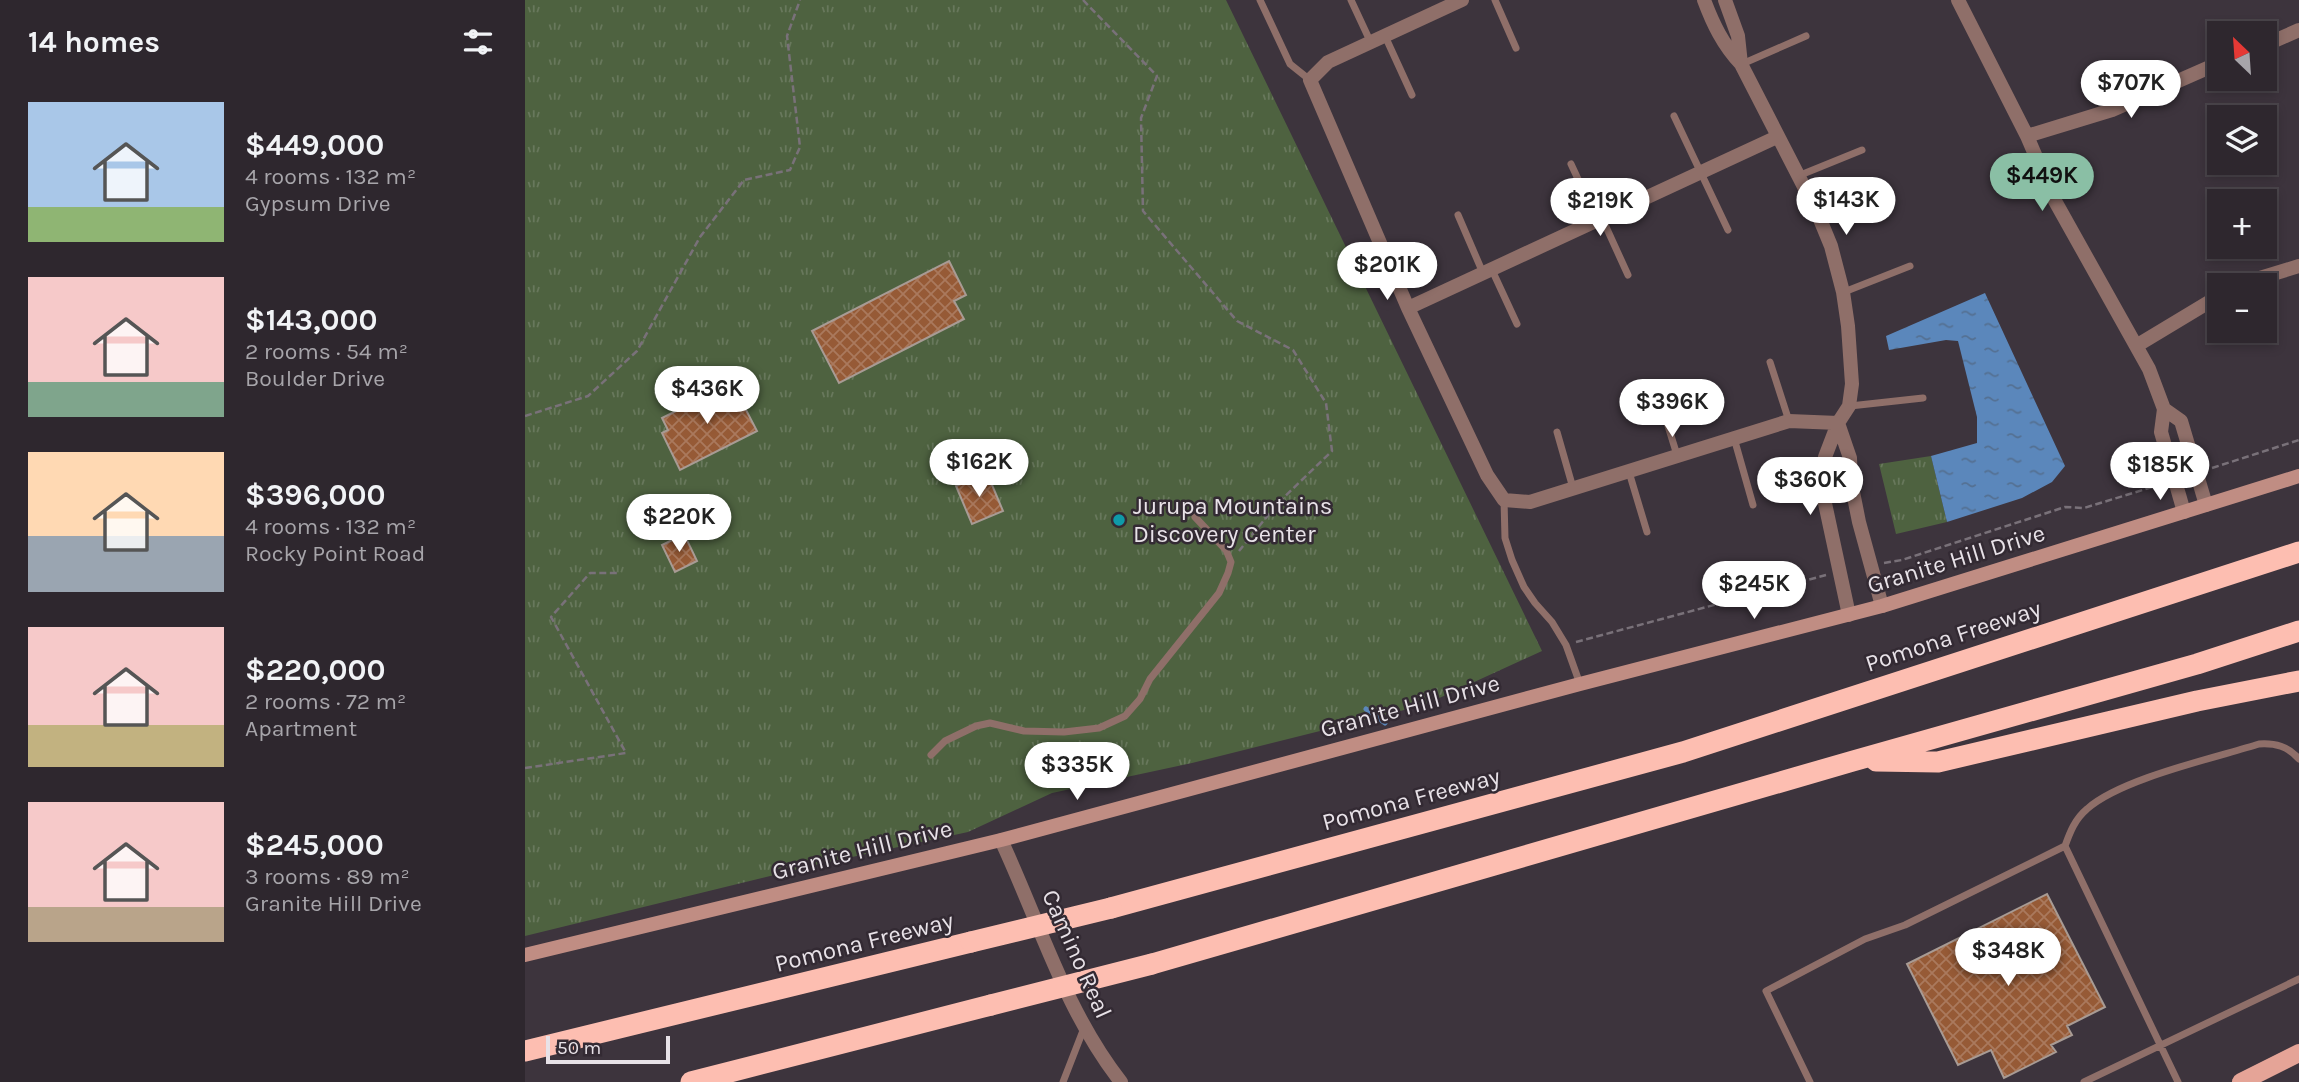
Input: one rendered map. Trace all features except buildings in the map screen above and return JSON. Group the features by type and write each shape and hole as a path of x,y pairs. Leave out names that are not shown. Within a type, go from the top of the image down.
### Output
{"highway":[{"name":"Pomona Freeway","path":"525,1051 1111,908 1683,752 2299,552"},
{"path":"691,1082 1152,964 2197,664 2299,631"},
{"path":"1853,761 1938,762 2197,701 2299,681"}],"main road":[{"path":"2241,1082 2299,1053"}],"street":[{"path":"1462,0 1328,62 1310,80 1408,307 1487,475 1504,500 1530,502 1790,421 1838,423"},
{"path":"1704,0 1714,27 1728,50 1741,64 1817,212 1831,246 1843,292 1852,384 1849,407 1838,423 1825,457 1823,494 1849,615"},
{"path":"1725,0 1738,36 1741,64"},
{"path":"1958,0 2027,136 2055,201 2150,369 2164,409 2161,432 2184,512"},
{"path":"2277,40 2299,30"},
{"path":"2027,136 2112,110 2207,68"},
{"path":"1408,307 1777,137"},
{"path":"2276,273 2299,266"},
{"path":"2136,346 2207,303"},
{"path":"2164,409 2181,421 2206,505"},
{"path":"1838,423 1850,458 1851,482 1859,522 1882,606"},
{"name":"Granite Hill Drive","path":"525,955 1001,840 1580,684 1849,615 2299,476"},
{"path":"1823,482 1851,482"},
{"name":"Camino Real","path":"1001,840 1084,1028 1104,1061 1121,1082"}],"lane":[{"path":"1260,0 1290,64 1310,80"},
{"path":"1351,0 1371,43"},
{"path":"1495,0 1516,48"},
{"path":"1385,36 1412,96"},
{"path":"1741,64 1806,36"},
{"path":"1674,116 1728,230"},
{"path":"1798,176 1862,150"},
{"path":"1571,163 1628,275"},
{"path":"1458,215 1517,324"},
{"path":"1843,292 1910,267"},
{"path":"1770,362 1790,421"},
{"path":"1659,397 1677,456"},
{"path":"1849,407 1923,398"},
{"path":"1557,432 1573,488"},
{"path":"1734,438 1753,505"},
{"path":"1629,471 1647,532"},
{"path":"1504,500 1505,538 1512,560 1530,595 1566,645 1580,684"},
{"path":"932,755 951,737 990,723 1024,731 1054,732 1099,728 1125,716 1140,699 1150,679 1219,593 1228,573 1231,562 1226,550 1195,517"},
{"path":"1810,1082 1766,991 1865,939 1905,925 2065,846 2078,818 2096,802 2152,777 2259,744 2286,748 2299,759"},
{"path":"2065,846 2178,1082"},
{"path":"2084,1082 2299,979"},
{"path":"1063,1082 1084,1028"}],"path":[{"path":"525,416 588,396 637,351 700,237 744,180 790,170 800,147 787,36 800,0"},
{"path":"1083,0 1157,76 1141,118 1143,211 1237,321 1293,350 1326,403 1332,451 1278,503 1231,562"},
{"path":"2220,466 2299,440"},
{"path":"1902,560 2065,506 2084,508 2147,489"},
{"path":"525,768 626,753 551,617 590,573 619,573"},
{"path":"1566,645 1812,578"}],"green space":[{"name":"Jurupa Mountains Discovery Center","path":"525,0 1226,0 1542,651 1424,705 1192,763 1052,793 968,832 815,865 525,936"},
{"path":"1931,456 1947,522 1896,534 1879,464"}],"water":[{"path":"1985,293 2065,466 2052,482 2022,498 1947,522 1931,456 1977,443 1977,417 1958,341 1946,340 1889,350 1886,336"}],"waterway":[{"path":"1366,709 1385,723"}],"place":[{"name":"Jurupa Mountains Discovery Center","path":"1119,520"}]}
